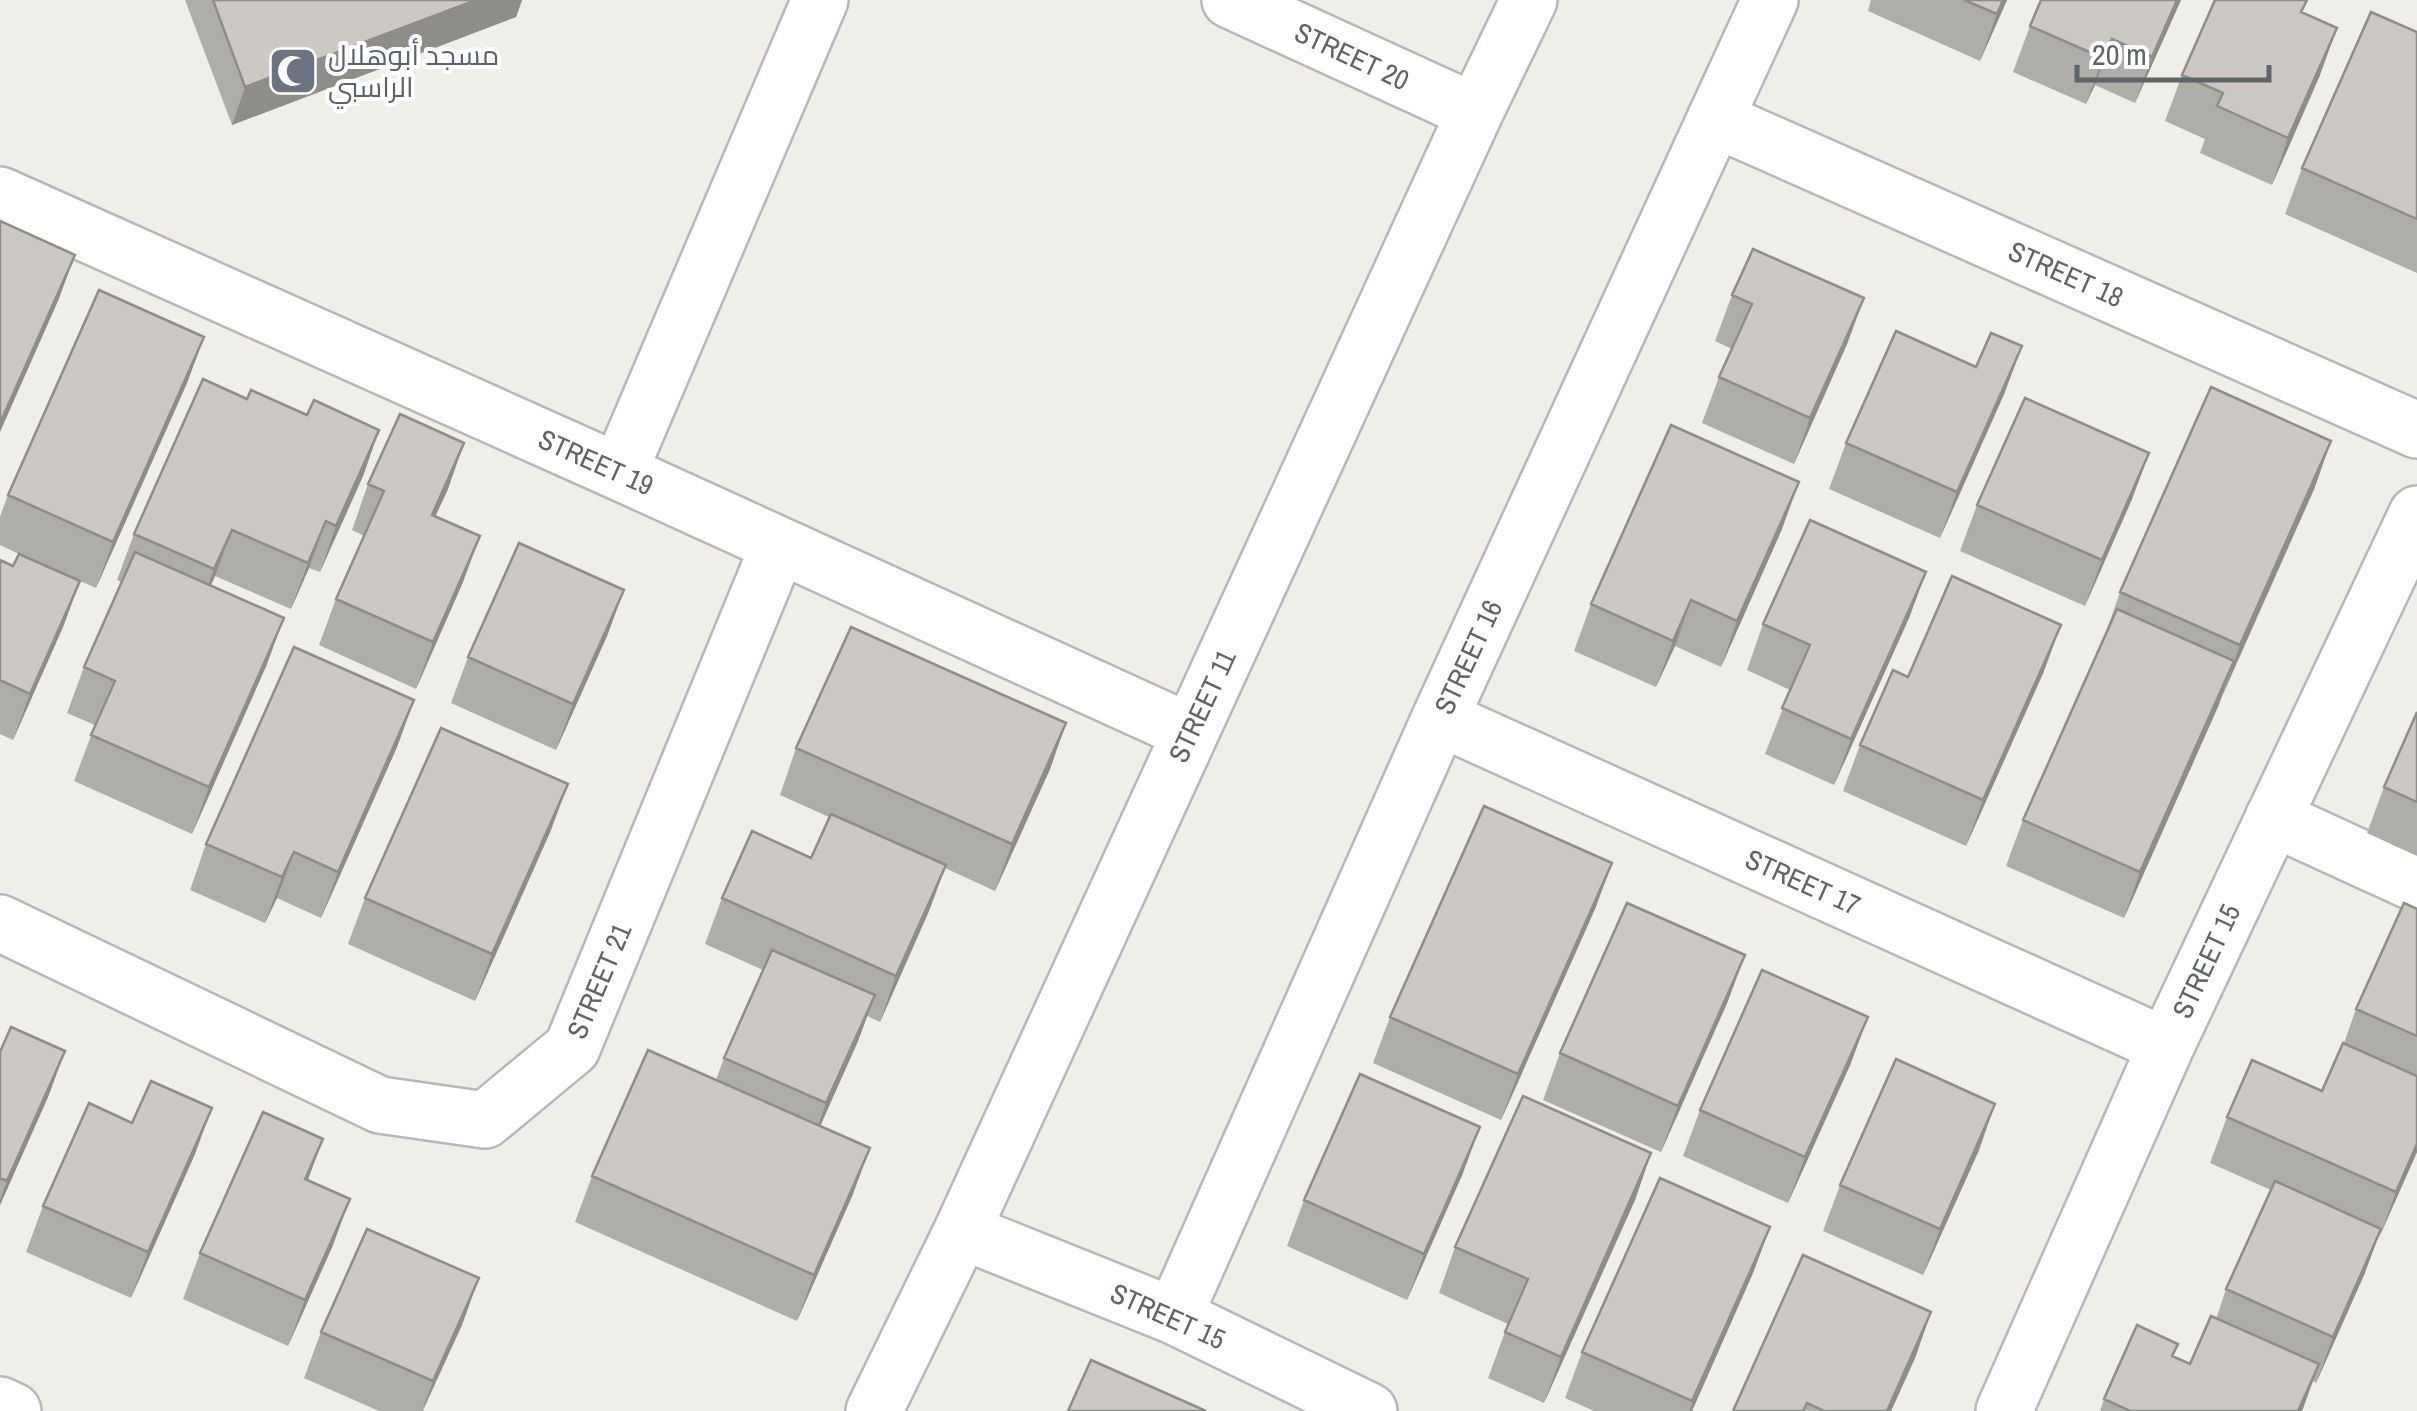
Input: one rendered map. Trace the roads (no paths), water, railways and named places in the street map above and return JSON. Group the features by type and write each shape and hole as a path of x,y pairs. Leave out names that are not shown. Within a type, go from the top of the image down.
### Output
{"street":[{"path":"619,472 820,0"},
{"name":"STREET 20","path":"1230,0 1475,112"},
{"name":"STREET 11","path":"874,1411 962,1231 1529,0"},
{"name":"STREET 16","path":"1174,1316 1440,718 1770,0"},
{"name":"STREET 18","path":"1715,119 2417,430"},
{"name":"STREET 19","path":"0,195 1190,732"},
{"name":"STREET 15","path":"2004,1411 2166,1046 2417,514"},
{"name":"STREET 21","path":"0,923 380,1105 484,1120 572,1048 780,545"},
{"name":"STREET 17","path":"1440,718 2166,1046"},
{"path":"2274,818 2417,884"},
{"name":"STREET 15","path":"962,1231 1174,1316 1369,1411"},
{"path":"0,1405 13,1411"}],"place":[{"name":"مسجد أبوهلال الراسبي","path":"293,71"}]}
